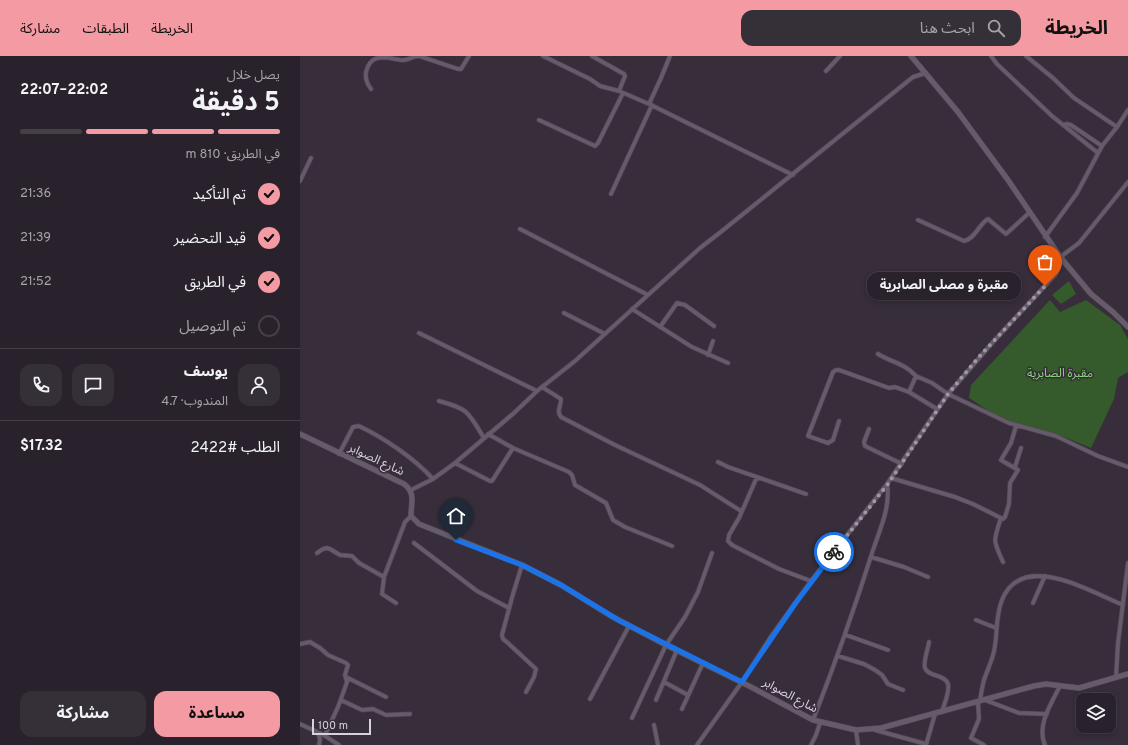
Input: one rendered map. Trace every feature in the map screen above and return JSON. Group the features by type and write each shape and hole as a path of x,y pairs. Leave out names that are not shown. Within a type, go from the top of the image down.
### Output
{"street":[{"path":"371,89 366,80 366,75 370,62 376,57 405,60 419,56 461,69 469,56"},
{"path":"543,56 590,78 600,86 621,92 650,105 793,175"},
{"path":"539,120 595,146 598,143 621,92 625,76 592,56"},
{"path":"611,194 670,56"},
{"path":"826,71 840,56"},
{"path":"911,56 958,112 1008,180 1045,237 1061,258 1091,294 1116,314 1128,327"},
{"path":"991,56 997,64 1063,125 1098,153"},
{"path":"1026,56 1053,78 1074,98 1117,127"},
{"path":"411,490 433,479 455,463 537,391 575,361 700,248 913,78 926,73"},
{"path":"1045,237 1080,188 1102,146 1128,110"},
{"path":"1063,125 1071,125 1102,146"},
{"path":"300,181 311,158"},
{"path":"697,745 811,581 888,484 948,394 975,362 1056,274 1061,258 1065,253 1079,243 1128,182"},
{"path":"918,220 964,241 970,239 988,219 1006,234 1030,212"},
{"path":"520,229 648,295"},
{"path":"660,327 677,303 685,305 714,326"},
{"path":"632,309 692,347 728,363"},
{"path":"564,313 605,334"},
{"path":"418,333 537,391"},
{"path":"708,355 713,342"},
{"path":"878,354 907,367 916,376 932,383 948,394 1016,426 1056,436 1098,456 1128,467"},
{"path":"839,421 833,440 828,443 808,436 836,370 889,388 895,387 909,392 937,409"},
{"path":"909,392 916,376"},
{"path":"542,387 561,399 558,412 561,417 615,445 700,485 741,511"},
{"path":"439,401 459,406 466,410 484,438"},
{"path":"339,454 353,427 359,426 401,451 422,467 433,479"},
{"path":"1003,562 994,542 994,538 1001,518 1003,519 1005,517 1009,504 1009,486 1018,470 1001,460 1011,443 1016,426"},
{"path":"869,429 864,442 865,446 902,464"},
{"name":"شارع الصوابر","path":"300,434 404,484 411,490 411,516 419,524 522,565 561,585 629,626 742,682 820,723 856,730 873,729 936,714 1034,686 1046,684 1079,688 1128,674"},
{"path":"488,434 513,448 569,472 572,475 575,485 606,503 613,520 625,527 672,546"},
{"path":"455,463 492,481 513,448"},
{"path":"1015,467 1021,448"},
{"path":"718,462 728,468 806,494"},
{"path":"757,477 729,535 729,543 779,569 811,581"},
{"path":"891,478 955,497 1001,518"},
{"path":"813,720 846,635 871,557 889,499 888,484"},
{"path":"396,603 382,594 384,577 405,522 411,516"},
{"path":"414,543 477,591 509,608"},
{"path":"317,553 327,548 340,556 352,556 384,577"},
{"path":"632,718 666,645 685,617 698,592 712,553"},
{"path":"871,557 904,566 928,577"},
{"path":"1116,677 1118,644 1123,608 1126,600 1128,563"},
{"path":"522,565 502,635 504,639 536,669 534,677 526,692"},
{"path":"1033,603 1045,576"},
{"path":"984,745 971,738 979,719 984,680 994,652 996,628 1001,602 1008,588 1024,578 1045,576 1066,581 1128,611"},
{"path":"976,620 996,628"},
{"path":"590,699 629,626"},
{"path":"846,635 888,650"},
{"path":"300,644 310,642 328,655 347,663 348,666 346,677 347,682 341,700 325,735"},
{"path":"929,642 925,664 926,669 928,672 948,683 948,690 942,712"},
{"path":"656,700 677,650"},
{"path":"838,656 864,664 882,675 888,684 903,690"},
{"path":"682,709 703,663"},
{"path":"346,677 386,697"},
{"path":"664,682 688,695"},
{"path":"1045,745 1043,742 1043,731 1047,714 1060,686"},
{"path":"341,700 362,710 373,709 382,714 390,715 410,714"},
{"path":"981,701 1019,712 1047,714"},
{"path":"873,729 926,744 936,714"},
{"path":"811,745 820,723"},
{"path":"300,724 325,735 339,745"},
{"path":"654,725 658,745"},
{"path":"856,730 858,745"},
{"path":"317,732 320,739 319,745"}],"green space":[{"path":"1069,281 1076,294 1061,304 1052,295"},
{"name":"مقبرة الصابرية","path":"1050,300 1060,312 1086,300 1120,325 1128,339 1128,372 1118,378 1114,399 1091,448 1062,436 1036,428 1010,425 969,398 971,385"}],"way so far":[{"path":"834,552 888,484 948,394 978,358 1045,286"}],"place":[{"name":"مقبرة و مصلى الصابرية","path":"1045,286"}],"route":[{"path":"456,540 522,565 561,585 620,621 742,682 769,640 811,581 834,552"}]}
